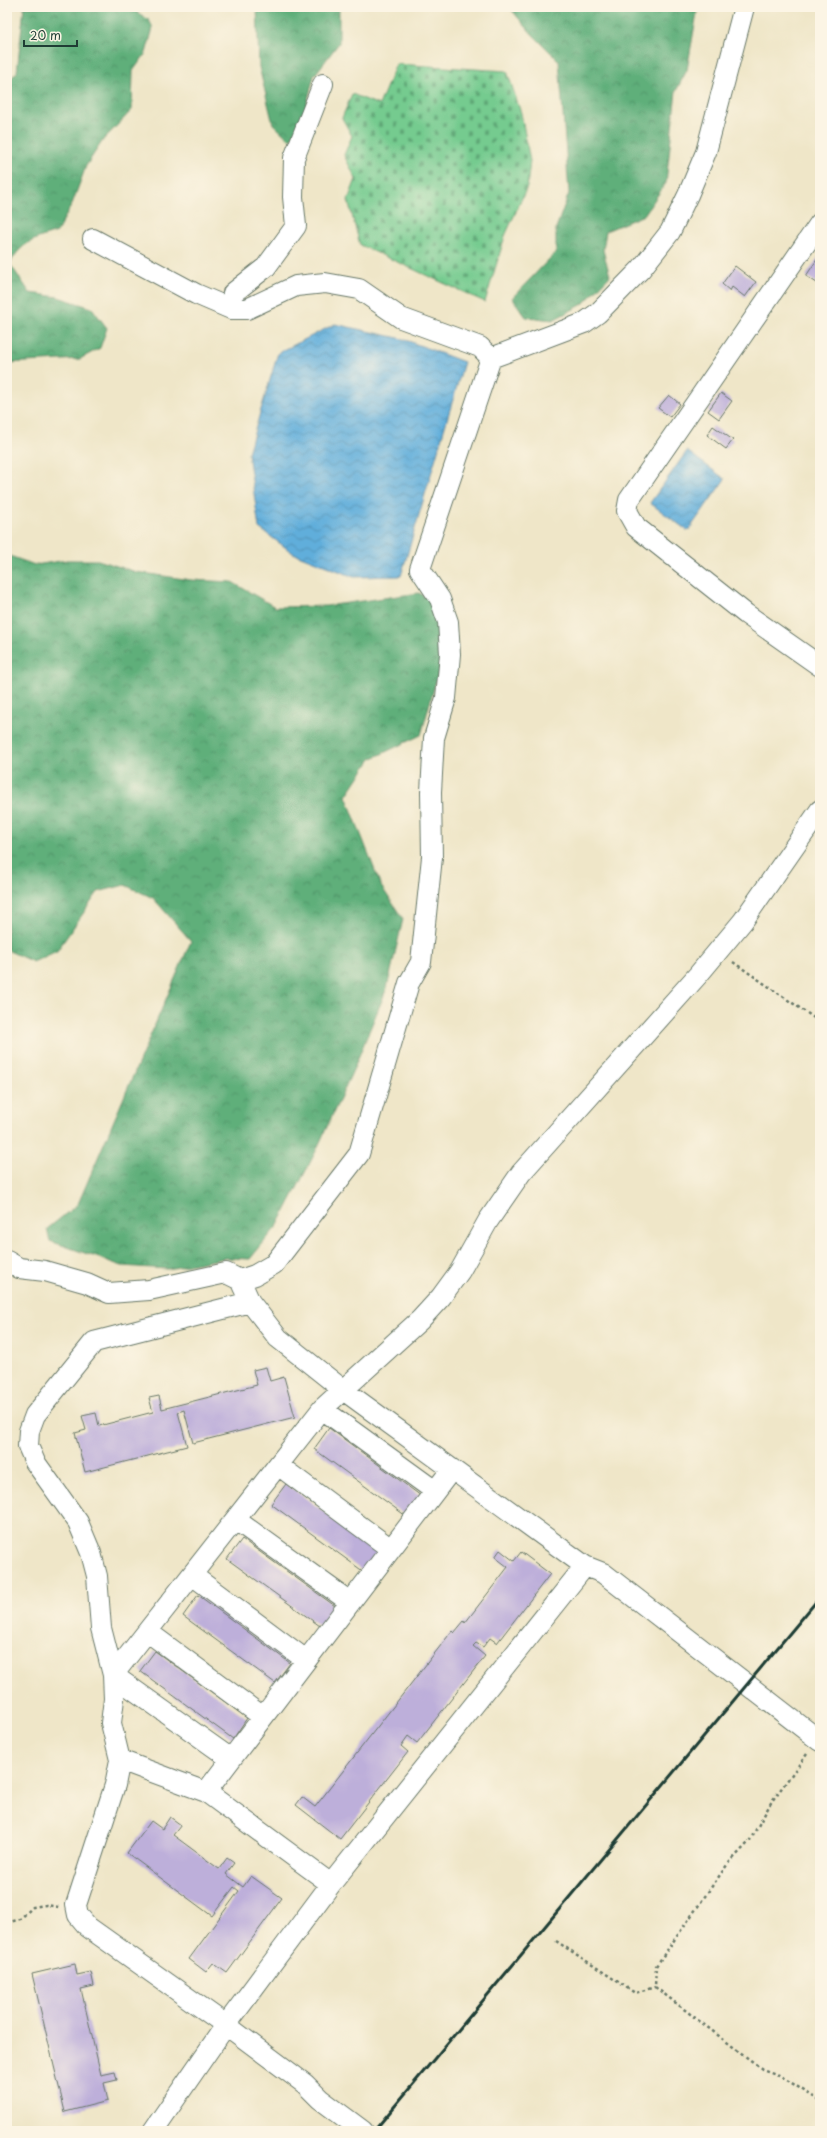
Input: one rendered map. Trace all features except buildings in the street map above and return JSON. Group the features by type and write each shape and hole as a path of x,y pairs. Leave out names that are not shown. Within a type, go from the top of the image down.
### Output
{"street":[{"path":"491,358 584,323 598,313 641,269 670,232 688,195 706,152 744,7"},
{"path":"231,309 233,293 266,267 296,226 293,197 294,158 323,84"},
{"path":"820,223 629,500 627,511 636,527 746,614 820,666"},
{"path":"93,239 196,294 231,309 247,309 296,286 325,283 358,289 401,318 480,347 491,358"},
{"path":"240,1280 255,1275 274,1264 359,1154 409,983 421,962 432,856 431,792 434,738 446,698 450,654 448,622 440,599 420,569 491,358"},
{"path":"113,1675 322,1409 342,1389 420,1320 441,1297 460,1271 488,1221 521,1173 743,921 820,810"},
{"path":"7,1261 19,1268 45,1270 88,1283 108,1293 150,1290 226,1273 240,1280 250,1302 278,1338 342,1389 585,1566 603,1573 819,1740"},
{"path":"250,1302 94,1342 35,1415 29,1431 28,1446 35,1462 78,1522 91,1553 98,1576 100,1628 113,1675 114,1699 111,1723 120,1760 115,1785 76,1905 78,1915 88,1927 226,2025 305,2084 320,2099 363,2131"},
{"path":"322,1409 435,1491"},
{"path":"278,1465 391,1549"},
{"path":"206,1792 452,1469"},
{"path":"236,1520 350,1602"},
{"path":"153,2131 226,2025 332,1884 585,1566"},
{"path":"192,1575 306,1660"},
{"path":"148,1632 263,1717"},
{"path":"113,1675 231,1759"},
{"path":"120,1760 206,1792 332,1884"}],"path":[{"path":"718,951 820,1022"},
{"path":"655,1987 656,1966 727,1865 749,1842 772,1801 819,1740"},
{"path":"7,1923 20,1919 33,1907 46,1905 77,1910"},
{"path":"556,1941 636,1992 655,1987"},
{"path":"655,1987 762,2069 779,2075 820,2101"}],"green space":[{"path":"24,7 129,7 149,20 153,28 146,53 133,71 132,110 103,140 86,166 72,204 57,232 29,242 19,251 10,264 30,293 58,297 92,308 107,328 100,348 80,359 7,363 7,82 17,72"},
{"path":"257,7 339,7 339,43 314,76 301,126 290,140 273,124 259,67"},
{"path":"509,7 698,7 687,70 676,91 666,183 644,215 606,231 603,250 610,276 583,304 553,320 526,317 512,298 556,252 556,228 569,193 559,61 533,35"},
{"path":"396,64 507,71 521,113 530,161 527,187 505,236 485,302 360,245 348,200 356,179 344,155 352,136 342,118 352,94 379,105"},
{"path":"7,555 35,565 67,560 98,560 136,572 191,580 232,582 275,607 326,606 419,593 435,602 445,628 439,670 421,735 371,759 346,796 381,886 403,919 387,988 354,1068 315,1153 278,1225 250,1259 225,1258 168,1269 122,1266 50,1241 47,1229 78,1204 191,941 153,898 125,885 98,892 57,951 33,962 7,950"}],"water":[{"path":"335,324 403,339 464,362 401,576 354,577 293,553 259,528 248,453 278,353"},
{"path":"687,451 725,479 688,531 650,503"}],"railway":[{"path":"374,2131 820,1597"}]}
